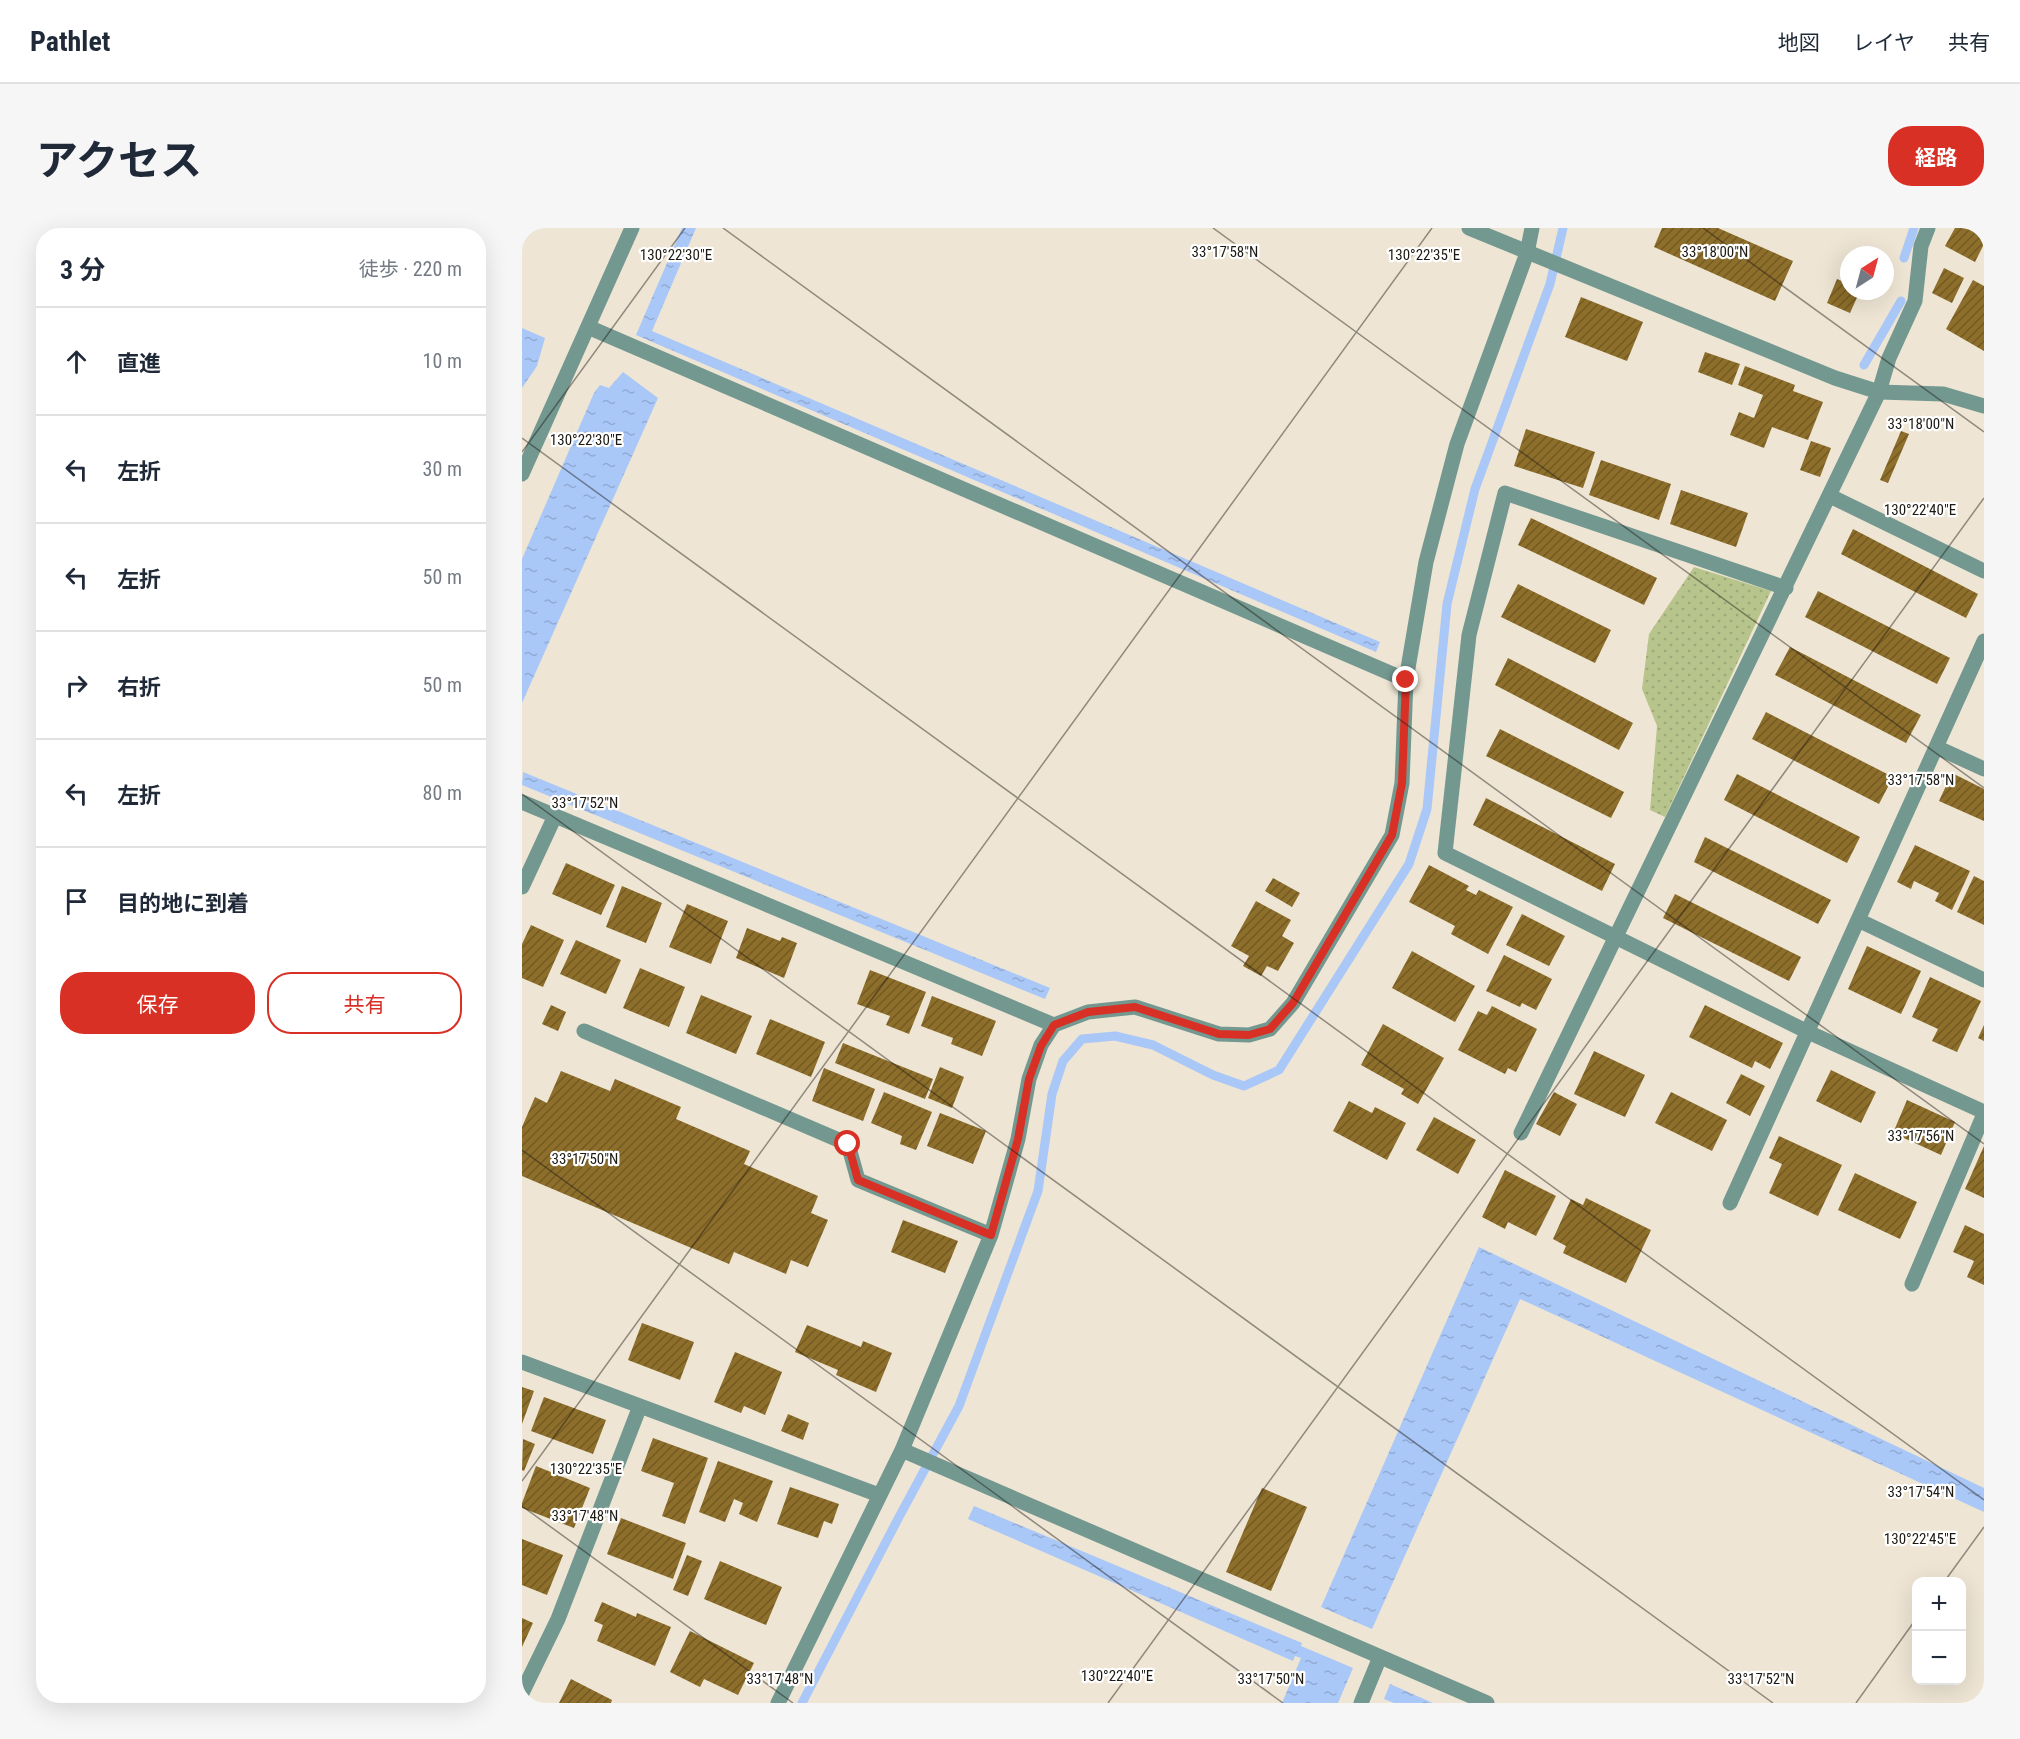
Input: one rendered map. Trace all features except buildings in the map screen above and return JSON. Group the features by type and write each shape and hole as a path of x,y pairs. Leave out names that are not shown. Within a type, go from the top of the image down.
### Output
{"street":[{"path":"522,474 632,228"},
{"path":"1469,228 1835,378 1880,392 1943,394 1984,406"},
{"path":"778,1703 879,1496 909,1453 991,1235 1018,1139 1029,1079 1041,1046 1054,1025 1088,1012 1135,1007 1219,1034 1249,1035 1270,1029 1293,1003 1392,835 1402,783 1406,680 1426,562 1457,444 1533,255 1533,228"},
{"path":"1521,1133 1880,392 1889,358 1915,301 1921,246 1928,228"},
{"path":"588,327 1406,680"},
{"path":"1786,588 1505,493 1469,635 1445,853 1808,1032 1984,1113 1912,1284"},
{"path":"1830,496 1984,571"},
{"path":"1730,1203 1984,641"},
{"path":"1936,747 1984,769"},
{"path":"522,802 1054,1025"},
{"path":"522,887 555,816"},
{"path":"1858,921 1984,980"},
{"path":"584,1031 848,1144 858,1180 991,1235"},
{"path":"522,1362 879,1496"},
{"path":"522,1693 558,1619 640,1406"},
{"path":"909,1453 1487,1703"},
{"path":"1360,1703 1380,1657"}],"green space":[{"path":"1694,567 1771,591 1665,817 1650,810 1657,726 1642,689 1649,634"}],"water":[{"path":"682,228 696,228 652,331 1380,642 1376,652 636,335"},
{"path":"522,328 545,338 537,366 522,388"},
{"path":"623,372 658,398 522,703 522,559 594,393 600,385 609,388"},
{"path":"523,772 1050,988 1045,999 522,785"},
{"path":"1479,1247 1984,1488 1984,1512 1520,1299 1372,1629 1321,1607"},
{"path":"974,1506 1302,1643 1301,1646 1353,1668 1338,1703 1282,1703 1301,1658 1295,1656 1293,1661 968,1519"},
{"path":"1390,1684 1433,1703 1394,1703 1384,1699"}],"waterway":[{"path":"802,1703 959,1406 1038,1191 1052,1094 1063,1061 1082,1039 1115,1036 1153,1045 1213,1075 1244,1086 1279,1070 1409,864 1427,809 1447,604 1475,489 1550,284 1563,228"},
{"path":"1904,258 1914,228"},
{"path":"1864,365 1901,301"}],"route":[{"path":"848,1144 858,1180 991,1235 1018,1139 1029,1079 1041,1046 1054,1025 1088,1012 1135,1007 1219,1034 1249,1035 1270,1029 1293,1003 1392,835 1402,783 1406,680"}]}
